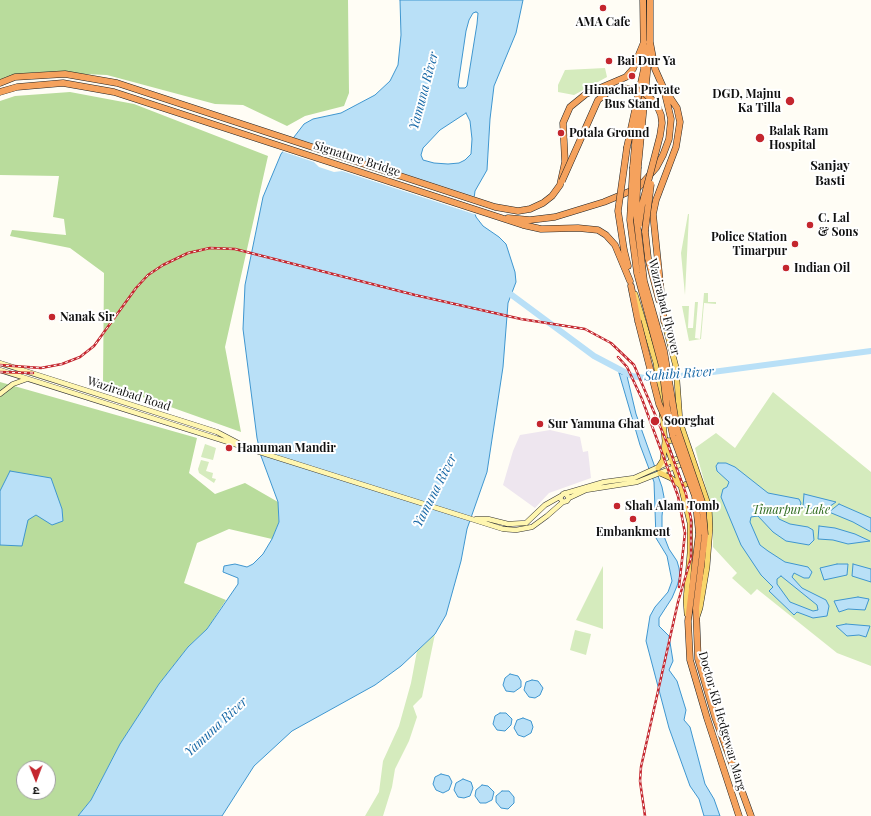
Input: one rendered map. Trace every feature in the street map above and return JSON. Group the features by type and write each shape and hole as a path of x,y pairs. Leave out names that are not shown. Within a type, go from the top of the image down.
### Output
{"highway":[{"path":"495,215 509,218 539,219 578,210 632,192 651,176 663,155 670,132 671,113 647,42 643,0"},
{"path":"650,0 644,69 619,196 618,211 622,251 631,284 638,321 659,404 673,436"},
{"path":"562,181 565,157 563,129 564,119 573,103 586,94 626,77 633,69 647,42"},
{"name":"Wazirabad Flyover","path":"647,42 630,215 634,255 639,283 662,366 665,395 673,436 695,496 702,534"},
{"name":"Signature Bridge","path":"0,82 15,77 65,74 117,82 495,207 518,211 537,206 552,196 562,181 595,104 603,95 611,91 621,88 633,88 644,92 653,100 662,119 658,146"},
{"name":"Signature Bridge","path":"0,92 17,87 63,83 114,92 495,215"},
{"path":"663,87 677,108 680,122 676,147 656,200 653,214 664,321"},
{"name":"Wazirabad Flyover","path":"638,98 635,167 636,199 639,247 644,281 664,351 677,429 702,502 702,534 694,606 696,620"},
{"path":"658,146 645,231 648,258 664,321"},
{"path":"639,247 642,205 658,146"},
{"path":"495,215 535,228 584,228 598,230 610,238 622,251"},
{"name":"Wazirabad Flyover","path":"688,621 694,606"},
{"name":"Doctor KB Hedgewar Marg","path":"696,620 698,658 715,717 751,816"},
{"name":"Doctor KB Hedgewar Marg","path":"688,621 690,660 739,816"}],"main road":[{"name":"Doctor KB Hedgewar Marg","path":"631,284 658,372 665,441 681,486 690,523 691,537 686,600 688,621"},
{"name":"Doctor KB Hedgewar Marg","path":"664,321 676,367 680,422 709,507 710,528 703,594 696,620"},
{"name":"Wazirabad Road","path":"0,363 217,432 250,449"},
{"name":"Wazirabad Road","path":"0,370 503,529 526,529 549,515 569,498 586,490 629,484 659,471 692,460"},
{"path":"0,394 13,384 27,379"},
{"path":"663,425 680,422"},
{"path":"685,438 665,441 663,460 659,471 681,486 700,479"},
{"name":"Wazirabad Road","path":"659,471 671,461 690,453"},
{"name":"Wazirabad Road","path":"472,519 488,519 508,524 526,523 531,520 545,505 563,494 604,482 645,477"},
{"path":"564,502 561,499 563,494 569,498"}],"shaded area":[{"path":"550,430 580,437 583,452 588,451 591,478 549,493 535,508 503,485 513,451 520,435"}],"green space":[{"path":"0,0 348,0 349,93 344,106 305,116 287,126 243,105 215,104 107,75 37,72 0,80"},
{"path":"605,68 607,77 574,95 558,92 558,85 565,70"},
{"path":"70,92 134,104 268,156 225,347 241,432 103,383 104,273 70,248 10,236 12,230 66,235 64,219 53,217 59,176 0,175 0,101 15,96"},
{"path":"689,214 685,295 681,253"},
{"path":"704,293 708,293 708,302 716,302 716,304 704,303 701,339 689,341 682,306 689,306 688,328 693,328 695,302 698,302 695,338 700,339"},
{"path":"0,382 197,438 189,473 215,494 245,483 278,502 279,522 272,539 229,529 197,543 184,583 226,600 207,629 188,647 159,684 120,744 91,800 78,816 0,816"},
{"name":"Timarpur Lake","path":"773,392 871,472 871,666 837,653 757,589 751,595 732,578 737,573 713,547 713,531 709,499 695,448 716,433 735,448"},
{"path":"205,444 216,448 213,460 201,457"},
{"path":"201,460 209,462 206,471 213,473 212,478 216,479 214,483 199,473 198,469"},
{"path":"603,566 603,629 576,620"},
{"path":"575,630 591,634 586,655 570,650"},
{"path":"435,634 422,697 413,706 417,717 409,741 395,769 392,787 383,816 365,816 379,792 383,761 399,726 411,683 417,651"}],"water":[{"name":"Yamuna River","path":"400,0 523,0 516,33 494,86 490,119 487,170 475,191 473,207 476,217 483,226 506,244 515,272 516,282 508,303 503,367 487,472 467,529 461,561 446,615 435,634 401,666 375,685 292,731 254,766 222,816 78,816 91,800 120,744 159,684 188,647 207,629 238,584 238,578 223,572 224,566 235,564 247,567 253,564 263,554 272,539 279,522 278,502 261,456 257,438 243,329 245,285 263,197 281,154 304,124 313,119 341,113 375,95 390,81 398,65 401,35","holes":["473,13 478,13 477,24 467,86 465,88 459,88 458,85 466,31 469,20","466,113 470,121 472,139 471,154 459,163 434,163 423,160 421,155 423,148 440,130"]},
{"path":"619,373 627,376 636,414 662,487 664,497 662,531 679,568 680,576 677,586 672,598 659,618 659,626 669,636 673,661 669,670 677,681 686,710 684,720 690,727 705,784 714,799 720,816 704,816 699,799 690,786 669,728 646,641 650,616 655,607 668,592 672,581 667,556 656,538 654,482 640,445"},
{"path":"718,463 726,463 735,467 768,493 799,499 801,503 799,509 778,511 776,514 779,519 790,524 808,527 813,530 814,540 809,545 786,541 773,532 758,516 751,517 750,522 760,545 785,562 808,567 812,572 809,578 804,578 794,573 792,577 802,588 826,600 829,606 827,616 813,618 797,612 794,615 769,591 773,587 761,575 741,545 721,497 723,489 727,487 729,482 717,471 716,466","holes":["781,576 817,605 818,610 813,611 790,602 777,584 777,579"]},
{"path":"10,471 51,478 62,509 63,521 52,525 36,515 28,520 22,546 0,545 0,491"},
{"path":"804,494 836,502 823,511 803,507"},
{"path":"839,504 871,518 871,532 853,522 829,512"},
{"path":"819,526 835,528 855,534 870,541 848,544 833,540 818,539"},
{"path":"837,564 848,564 847,575 824,580 820,568"},
{"path":"853,564 871,569 871,582 852,576"},
{"path":"858,597 869,599 865,610 848,609 839,612 834,601"},
{"path":"846,624 870,626 866,637 859,635 847,636 836,626"},
{"path":"510,674 518,676 521,681 521,687 514,692 506,691 503,685 505,678"},
{"path":"532,680 538,681 543,688 540,695 535,698 529,697 524,690 526,682"},
{"path":"500,713 506,713 512,719 511,725 505,731 497,730 493,724 495,716"},
{"path":"523,718 531,721 533,727 531,733 524,737 518,735 514,728 517,720"},
{"path":"441,774 449,776 452,782 449,790 443,793 436,790 433,784 435,777"},
{"path":"463,779 471,782 473,788 470,796 464,798 458,797 454,790 456,783"},
{"path":"482,785 488,786 494,792 492,800 486,803 480,803 475,796 476,790"},
{"path":"502,791 509,791 514,797 514,803 508,809 501,808 496,802 496,796"}],"pier":[{"path":"292,137 320,146 330,146 341,149 347,155 476,197 475,207 477,215 342,171 334,172 319,167 314,162 281,151"}],"waterway":[{"name":"Sahibi River","path":"505,290 594,356 632,376 651,379 690,375 871,351"},
{"name":"Sahibi River","path":"624,371 625,379"}],"railway":[{"path":"0,365 41,368 62,364 80,357 94,346 136,288 148,275 163,265 188,253 210,248 235,249 415,295 521,319 585,329 611,343 634,365 668,445 686,494 691,519 691,558 678,602 641,767 640,781 645,816"},
{"path":"618,357 627,367 642,399 678,496 685,533 679,587"},
{"path":"0,372 33,373"}],"place":[{"name":"AMA Cafe","path":"603,8"},
{"name":"Bai Dur Ya","path":"609,61"},
{"name":"Himachal Private Bus Stand","path":"632,76"},
{"name":"DGD, Majnu Ka Tilla","path":"790,101"},
{"name":"Potala Ground","path":"561,133"},
{"name":"Balak Ram Hospital","path":"760,138"},
{"name":"C. Lal & Sons","path":"810,225"},
{"name":"Police Station Timarpur","path":"795,244"},
{"name":"Indian Oil","path":"786,268"},
{"name":"Nanak Sir","path":"52,317"},
{"name":"Soorghat","path":"655,421"},
{"name":"Sur Yamuna Ghat","path":"540,424"},
{"name":"Hanuman Mandir","path":"229,448"},
{"name":"Shah Alam Tomb","path":"617,506"},
{"name":"Embankment","path":"633,519"}],"district":[{"name":"Sanjay Basti","path":"830,174"}]}
